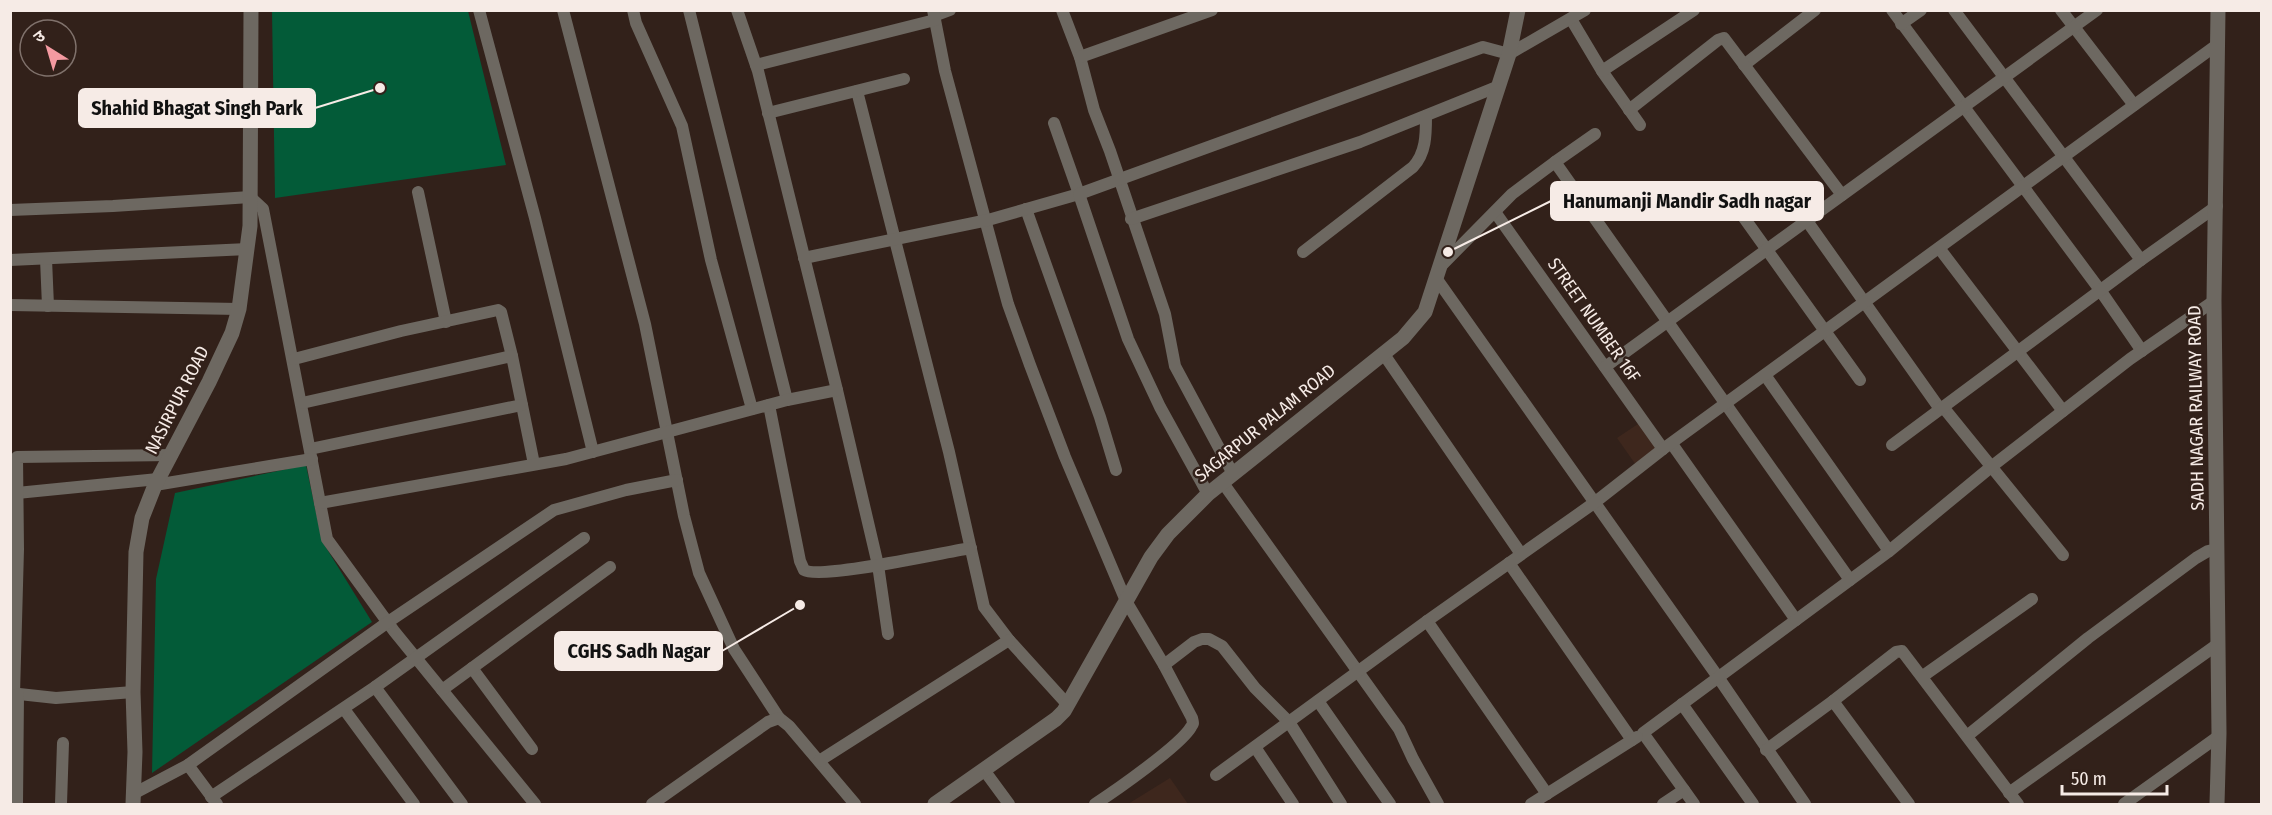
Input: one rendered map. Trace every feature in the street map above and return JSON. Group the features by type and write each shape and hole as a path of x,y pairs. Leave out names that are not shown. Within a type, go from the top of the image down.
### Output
{"street":[{"name":"NASIRPUR ROAD","path":"133,799 136,552 142,518 157,482 232,333 239,309 248,249 251,10"},
{"path":"479,10 532,207 593,452"},
{"path":"563,10 645,324 699,573 734,649 779,718 789,726 855,804"},
{"path":"633,10 636,23 682,126 711,260 752,409"},
{"path":"690,10 787,400"},
{"path":"737,10 756,65 837,390 879,565 888,634"},
{"path":"756,65 950,10"},
{"path":"1062,10 1080,57 1094,110 1168,324 1175,366 1228,478 1357,672 1399,729 1438,804"},
{"path":"1080,57 1212,10"},
{"name":"SAGARPUR PALAM ROAD","path":"935,804 1056,719 1067,704 1158,546 1208,494 1402,338 1425,312 1509,54 1518,10"},
{"path":"804,258 986,220 1079,194 1484,47 1509,54 1585,10"},
{"path":"1744,64 1815,10"},
{"path":"1892,10 2100,290 2142,351"},
{"path":"1901,24 1921,10"},
{"path":"1954,10 2141,260"},
{"path":"2061,10 2134,105"},
{"path":"1605,367 2097,10"},
{"name":"SADH NAGAR RAILWAY ROAD","path":"2217,804 2219,736 2214,302 2218,10"},
{"path":"1602,71 1692,11"},
{"path":"934,15 945,71 1008,304 1030,365 1065,457 1126,601 1189,710 1193,723 1177,742 1095,804"},
{"path":"1570,19 1602,71 1640,125"},
{"path":"1629,110 1721,38 1744,64 1842,195"},
{"path":"1216,775 1594,503 1667,446 2218,44"},
{"path":"768,112 904,79"},
{"path":"1131,219 1360,142 1498,87"},
{"path":"857,91 949,452 984,607 1009,640 1067,704"},
{"path":"1303,252 1413,167 1423,151 1426,116"},
{"path":"1054,123 1128,339 1160,407 1208,494"},
{"path":"1594,134 1525,183 1437,273 1594,503 1805,804"},
{"path":"1555,162 1850,580"},
{"path":"418,192 446,322"},
{"path":"1727,194 1860,380"},
{"path":"10,210 250,197 263,209 294,359 327,539 388,622 535,804"},
{"path":"1892,445 2217,206"},
{"path":"1026,209 1100,417 1116,470"},
{"name":"STREET NUMBER 16F","path":"1496,212 1605,367 1667,446 1796,620"},
{"path":"1806,221 1941,408 2063,555"},
{"path":"1939,248 2063,411"},
{"path":"10,260 248,249"},
{"path":"46,259 48,306"},
{"path":"1532,804 1637,737 1682,704 1889,551 1991,467 2142,351 2214,302"},
{"path":"10,305 239,309"},
{"path":"294,359 500,310 512,356 534,464"},
{"path":"1383,353 1521,554"},
{"path":"302,403 512,356"},
{"path":"1765,375 1889,551"},
{"path":"320,503 566,459 787,400 837,390"},
{"path":"17,493 157,482 311,454 522,405"},
{"path":"769,405 800,561 804,570 815,574 971,548"},
{"path":"17,804 14,694 17,493 14,457 172,455"},
{"path":"133,799 188,765 388,622 554,510 626,490 677,480"},
{"path":"188,765 214,800 584,538"},
{"path":"1967,736 2088,638 2196,558 2217,549"},
{"path":"1509,563 1637,737 1694,804"},
{"path":"442,690 610,567"},
{"path":"1923,676 2032,599"},
{"path":"1427,621 1547,794"},
{"path":"1164,665 1194,642 1202,639 1209,639 1222,646 1255,688 1289,722 1341,804"},
{"path":"819,761 1009,640"},
{"path":"2009,793 2218,644"},
{"path":"1766,750 1899,651 1905,653 1923,676 2018,804"},
{"path":"472,668 532,749"},
{"path":"375,687 462,804"},
{"path":"14,694 56,698 133,692"},
{"path":"1318,701 1390,804"},
{"path":"1833,701 1910,804"},
{"path":"1682,704 1753,804"},
{"path":"344,709 414,804"},
{"path":"652,804 768,722 779,718"},
{"path":"2124,804 2219,736"},
{"path":"62,804 63,743"},
{"path":"1255,747 1293,804"},
{"path":"984,770 1009,804"},
{"path":"1663,804 1684,790"}],"shaded area":[{"path":"1641,422 1660,449 1636,465 1617,438"},
{"path":"1170,778 1188,804 1128,804"}],"green space":[{"path":"272,11 468,11 506,165 275,198"},
{"path":"306,465 322,541 372,622 152,773 156,579 175,493"}],"place":[{"name":"Shahid Bhagat Singh Park","path":"380,88"},
{"name":"Hanumanji Mandir Sadh nagar","path":"1448,252"},
{"name":"CGHS Sadh Nagar","path":"800,605"}]}
